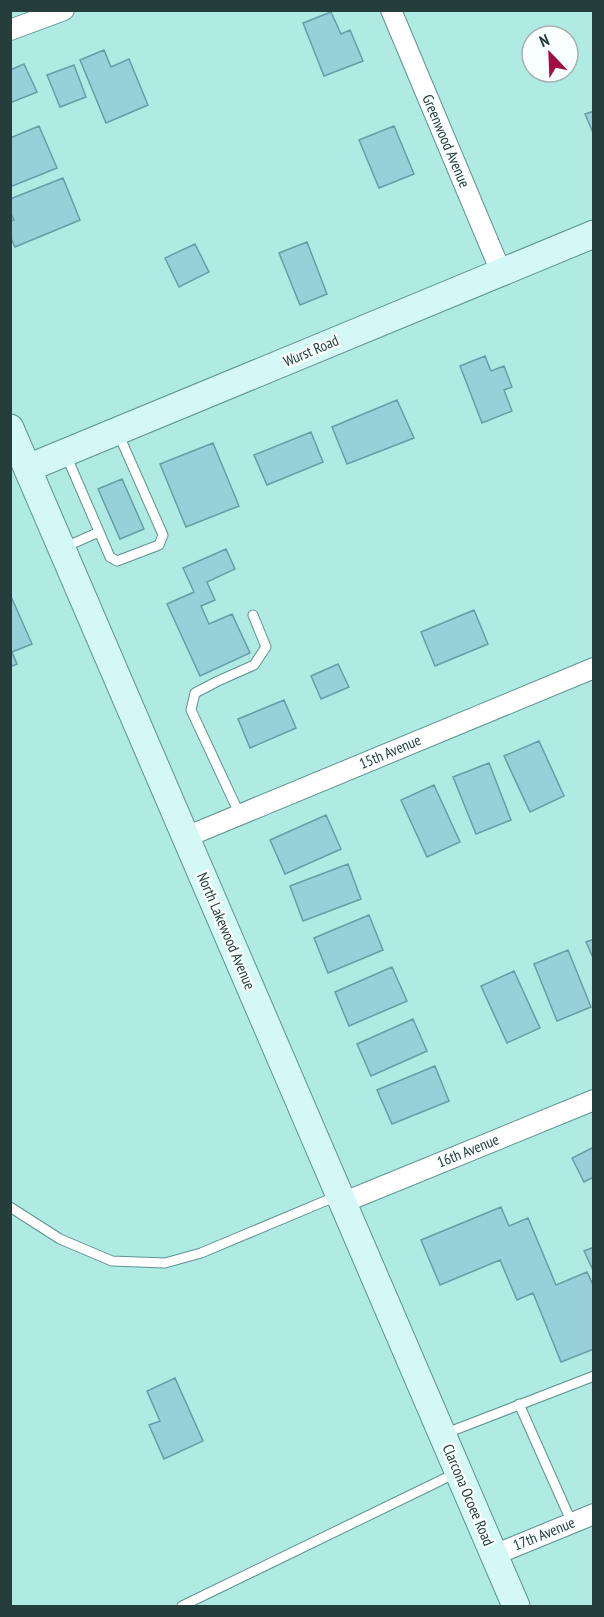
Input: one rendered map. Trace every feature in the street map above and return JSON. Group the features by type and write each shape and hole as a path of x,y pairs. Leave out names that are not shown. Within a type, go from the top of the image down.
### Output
{"street":[{"path":"10,30 64,10"},
{"name":"Greenwood Avenue","path":"391,10 501,272"},
{"name":"Wurst Road","path":"19,472 594,234"},
{"name":"North Lakewood Avenue","path":"10,428 19,472 62,548 442,1435"},
{"name":"15th Avenue","path":"186,837 594,668"},
{"name":"16th Avenue","path":"341,1199 594,1100"},
{"name":"Clarcona Ocoee Road","path":"442,1435 516,1606"},
{"name":"17th Avenue","path":"494,1555 594,1514"}],"lane":[{"path":"66,453 110,557 117,561 159,545 163,535 117,431"},
{"path":"62,548 99,532"},
{"path":"240,814 191,710 195,693 254,665 266,647 253,615"},
{"path":"10,1207 60,1239 112,1261 165,1263 201,1253 341,1199"},
{"path":"442,1435 594,1376"},
{"path":"519,1404 572,1523"},
{"path":"182,1606 458,1472"}],"building":[{"path":"331,12 341,34 350,30 363,61 324,76 303,23"},
{"path":"104,50 111,67 129,59 148,105 106,123 80,60"},
{"path":"24,64 37,92 10,103 10,70"},
{"path":"74,65 86,97 60,107 47,75"},
{"path":"594,111 594,135 585,114"},
{"path":"39,126 57,168 10,187 10,138"},
{"path":"394,126 414,174 379,188 359,140"},
{"path":"63,178 80,220 15,247 10,236 10,221 14,220 10,212 10,199"},
{"path":"307,242 327,294 300,305 279,253"},
{"path":"195,244 209,272 179,287 165,258"},
{"path":"485,356 491,371 504,366 512,387 504,390 512,411 482,423 460,366"},
{"path":"397,400 414,438 347,464 332,427"},
{"path":"311,432 323,462 267,485 254,455"},
{"path":"213,443 239,506 186,527 160,464"},
{"path":"122,479 144,529 120,539 98,489"},
{"path":"226,549 235,569 207,582 215,600 201,606 209,624 232,614 250,653 200,676 167,604 194,592 183,568"},
{"path":"10,594 32,644 12,652 17,664 10,667"},
{"path":"474,610 488,644 435,666 421,632"},
{"path":"338,664 349,687 321,699 311,676"},
{"path":"284,700 296,728 250,748 238,719"},
{"path":"539,741 564,796 530,812 504,756"},
{"path":"489,763 511,820 476,834 453,777"},
{"path":"434,785 460,842 427,857 401,800"},
{"path":"326,815 341,849 285,874 270,840"},
{"path":"348,864 361,899 303,921 290,886"},
{"path":"369,915 383,950 328,973 314,938"},
{"path":"594,939 594,960 586,942"},
{"path":"568,950 591,1007 557,1021 534,964"},
{"path":"392,967 407,1001 349,1026 335,992"},
{"path":"514,971 540,1028 507,1043 481,986"},
{"path":"413,1019 427,1051 371,1076 357,1044"},
{"path":"435,1066 449,1101 392,1124 377,1090"},
{"path":"594,1147 594,1177 584,1182 572,1158"},
{"path":"501,1207 509,1226 528,1218 556,1285 587,1272 594,1287 594,1349 561,1362 533,1293 517,1300 500,1260 440,1285 421,1240"},
{"path":"594,1247 594,1272 584,1251"},
{"path":"175,1378 203,1441 164,1459 149,1425 160,1421 147,1391"}]}
